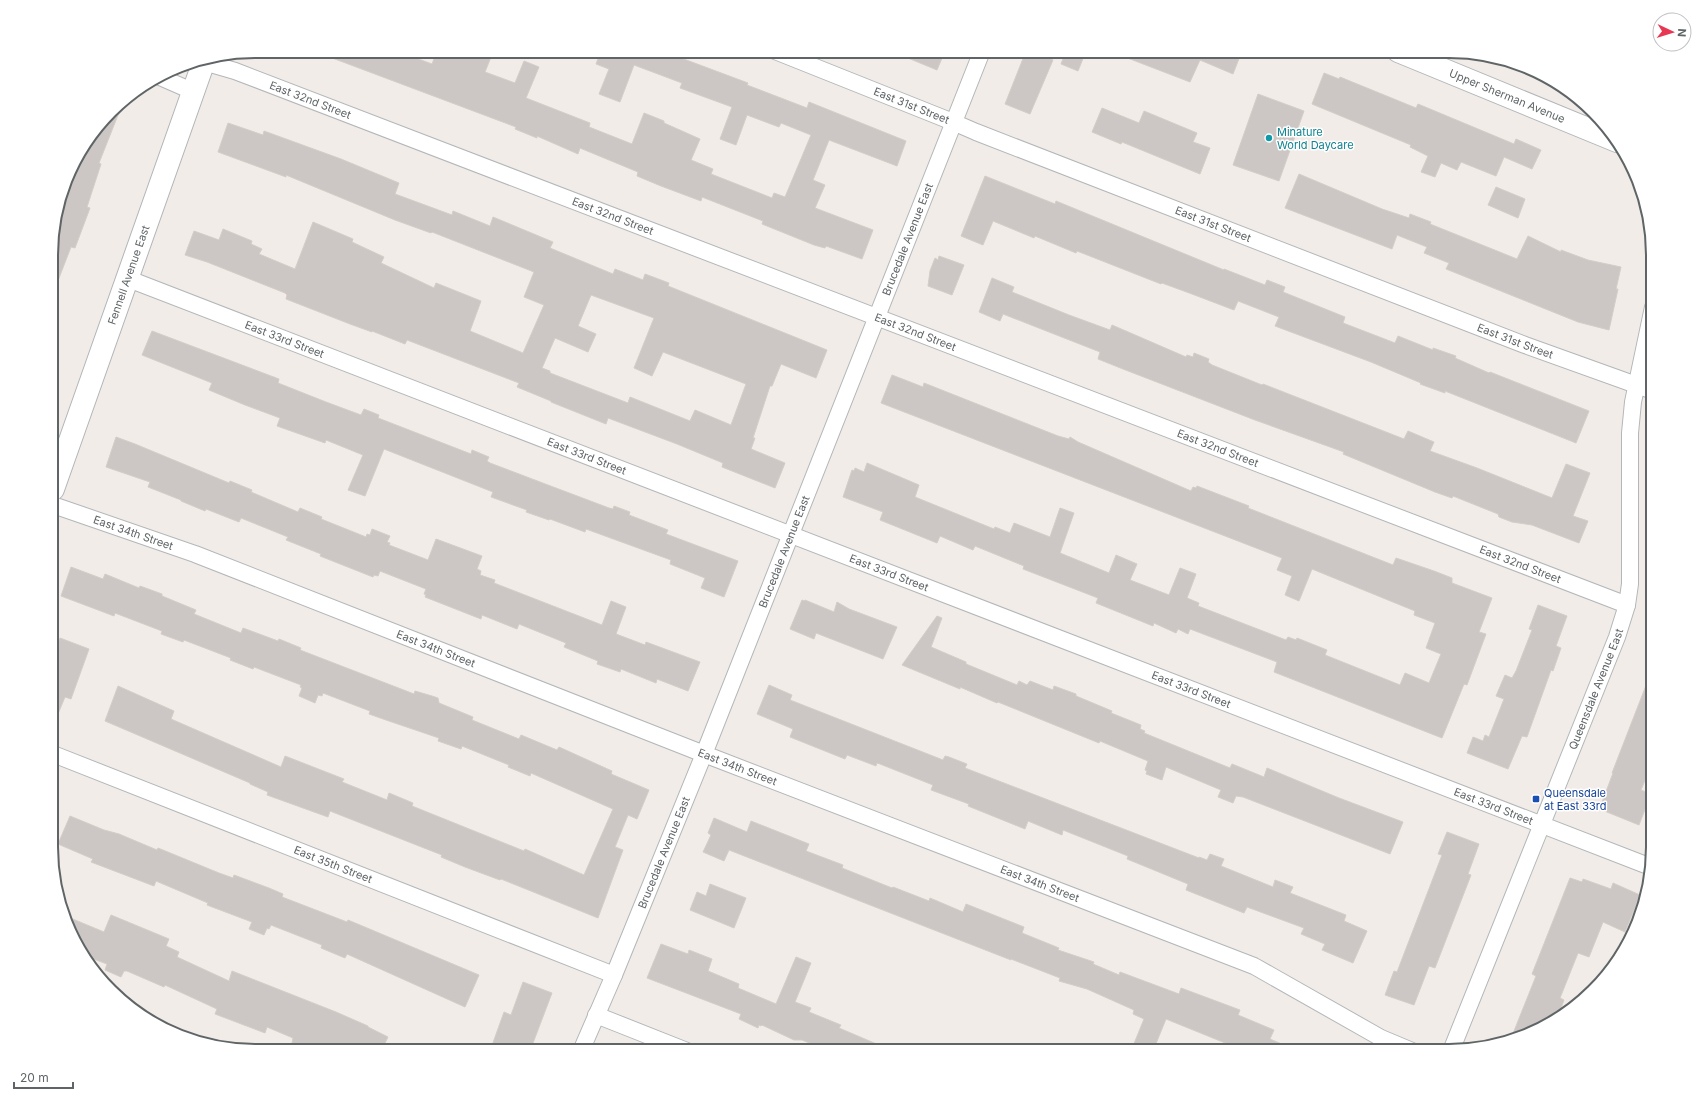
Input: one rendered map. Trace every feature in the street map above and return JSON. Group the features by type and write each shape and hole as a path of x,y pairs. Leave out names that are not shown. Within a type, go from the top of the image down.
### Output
{"main road":[{"name":"Upper Sherman Avenue","path":"1415,58 1606,137"},
{"name":"Fennell Avenue East","path":"58,475 192,91 203,65"}],"street":[{"name":"East 31st Street","path":"793,58 983,135 1525,345 1646,388"},
{"name":"Brucedale Avenue East","path":"584,1044 614,975 704,754 979,58"},
{"name":"East 32nd Street","path":"210,64 243,73 1627,605"},
{"path":"165,79 192,91"},
{"name":"East 33rd Street","path":"126,278 790,536 914,582 1645,865"},
{"name":"Queensdale Avenue East","path":"1454,1044 1617,637 1627,605 1630,577 1630,433 1633,402 1646,341"},
{"name":"East 34th Street","path":"58,507 195,554 704,754 1254,966 1381,1038 1395,1044"},
{"name":"East 35th Street","path":"58,756 614,975"},
{"path":"596,1015 669,1044"}],"building":[{"path":"332,58 416,58 432,64 434,58 491,58 485,72 515,83 524,61 539,67 526,98 590,123 589,127 632,144 644,113 664,121 664,123 700,139 691,160 713,169 711,174 772,198 774,193 785,197 811,135 781,123 779,127 747,115 736,145 720,139 732,107 680,88 682,83 634,65 620,102 599,94 609,69 596,64 598,58 681,58 748,83 747,85 807,108 809,102 906,141 897,166 829,140 813,180 825,185 815,208 873,230 862,259 826,246 825,248 814,245 762,224 763,221 702,197 701,201 661,186 637,176 638,172 580,148 578,154 537,136 537,138 515,129 516,127"},
{"path":"908,58 942,58 937,70"},
{"path":"1023,58 1048,58 1053,60 1030,114 1005,104"},
{"path":"1063,58 1083,58 1078,71 1061,64"},
{"path":"1128,58 1239,58 1233,74 1200,60 1190,82"},
{"path":"1324,73 1339,79 1340,77 1416,108 1418,104 1514,144 1516,139 1541,150 1532,169 1504,157 1496,176 1461,162 1457,170 1441,163 1435,177 1421,172 1428,156 1410,147 1411,145 1312,104"},
{"name":"Minature World Daycare","path":"1258,94 1304,111 1279,181 1233,165"},
{"path":"1102,108 1139,123 1144,111 1197,133 1193,142 1210,148 1200,174 1122,142 1121,144 1092,132"},
{"path":"119,113 99,163 101,164 87,207 90,208 75,248 71,247 58,281 58,242 68,192 78,168 91,146 107,125"},
{"path":"228,123 263,135 264,131 341,159 399,183 395,194 452,215 453,211 490,226 493,217 553,242 550,248 613,274 615,269 643,280 645,274 669,283 668,286 827,350 816,378 781,364 772,386 770,386 753,438 755,438 751,449 785,463 775,488 722,467 723,463 677,444 608,418 606,424 517,387 519,383 407,340 405,344 350,324 286,299 287,295 285,293 207,262 185,255 194,231 219,240 223,229 252,241 251,244 262,249 259,254 295,269 313,222 353,239 352,242 384,257 381,263 434,288 436,283 481,301 470,331 523,353 544,305 524,297 534,272 432,232 431,233 395,220 286,175 286,177 218,152","holes":["591,295 654,318 634,368 652,376 663,352 746,384 731,425 695,410 690,421 630,397 628,403 550,373 550,371 542,368 555,338 588,352 596,334 578,326"]},
{"path":"1299,174 1382,209 1409,218 1410,214 1431,222 1430,224 1517,259 1528,236 1561,252 1561,250 1588,260 1621,267 1609,330 1578,322 1446,269 1449,263 1424,253 1427,247 1397,235 1392,249 1285,208"},
{"path":"985,176 1055,204 1056,201 1224,270 1265,285 1267,280 1285,287 1283,292 1345,317 1343,323 1395,343 1398,336 1433,350 1433,348 1456,356 1455,358 1489,373 1490,372 1589,411 1576,443 1445,391 1445,393 1420,384 1421,383 1371,362 1275,326 1279,317 1238,301 1234,310 1162,283 1161,284 1077,251 1076,253 1035,236 1034,238 993,221 983,245 961,236"},
{"path":"1496,187 1525,199 1518,218 1488,205"},
{"path":"939,256 964,265 952,295 928,286 930,271 935,258 938,260"},
{"path":"992,278 1014,287 1012,292 1069,315 1110,330 1112,325 1186,357 1187,355 1193,357 1194,353 1209,359 1208,362 1212,365 1404,439 1408,431 1434,442 1430,451 1552,498 1566,464 1590,473 1573,516 1588,521 1579,543 1532,525 1512,522 1499,517 1498,514 1453,496 1452,498 1435,492 1343,454 1344,452 1255,420 1123,369 1098,359 1100,352 1003,314 1000,321 979,312"},
{"path":"152,331 279,379 278,383 326,402 361,415 364,409 379,415 378,418 471,454 472,450 489,457 487,461 490,463 609,508 613,509 614,506 630,512 629,515 668,530 666,534 738,561 724,597 701,588 705,578 670,564 671,560 586,529 585,532 526,512 527,510 491,497 493,492 384,449 365,496 348,490 363,455 326,440 325,443 277,426 280,418 209,390 212,383 142,355"},
{"path":"892,375 923,387 924,383 1058,436 1069,439 1070,437 1078,442 1191,491 1193,487 1196,488 1197,486 1249,506 1248,508 1393,565 1396,558 1434,571 1452,578 1452,583 1492,598 1479,632 1486,634 1467,685 1464,684 1442,738 1274,672 1277,662 1190,629 1188,634 1178,629 1176,633 1154,623 1153,626 1096,603 1098,598 1023,569 1024,566 975,546 973,550 940,536 937,543 880,520 883,512 843,497 852,470 854,471 855,468 864,472 867,463 919,485 915,497 994,529 995,527 1010,533 1014,523 1050,537 1060,508 1074,513 1060,553 1109,573 1116,555 1137,564 1130,580 1169,595 1180,568 1196,574 1187,598 1199,603 1198,606 1286,640 1288,637 1296,640 1297,638 1327,650 1325,655 1400,685 1405,673 1429,683 1441,654 1426,648 1435,623 1414,615 1415,611 1312,569 1299,601 1285,595 1292,576 1277,570 1282,558 881,403"},
{"path":"116,437 229,483 230,481 252,490 251,492 298,512 300,508 322,517 321,519 366,537 367,534 370,535 372,529 390,536 387,542 390,543 389,545 428,560 436,539 482,556 477,569 481,571 480,575 495,580 494,583 602,625 611,601 626,607 616,634 645,645 646,642 700,662 688,691 657,679 656,683 621,669 620,672 597,664 598,661 564,647 566,643 519,624 517,629 482,615 481,619 425,597 426,595 424,594 426,589 380,571 378,576 374,575 373,577 320,556 321,554 286,540 288,537 241,518 239,522 206,509 205,511 148,487 150,482 106,467"},
{"path":"71,567 103,579 105,574 139,588 140,586 162,594 162,596 196,610 194,614 241,633 243,628 278,641 279,639 301,648 300,650 414,694 415,691 438,698 439,703 473,717 472,720 519,739 521,735 557,750 559,747 612,771 611,774 649,790 637,819 628,815 615,847 623,850 598,918 501,879 500,880 465,867 441,857 442,855 330,811 328,817 267,795 268,792 250,783 105,721 118,686 174,711 171,719 281,767 285,756 344,779 342,782 387,800 389,793 413,803 412,806 524,851 525,849 584,875 613,809 531,773 530,776 508,767 509,765 462,746 461,749 438,741 439,738 369,714 370,711 323,693 322,696 318,695 315,703 299,696 302,688 300,687 301,685 254,667 253,669 230,660 231,658 184,640 183,642 161,634 162,631 115,613 114,616 61,596"},
{"path":"802,600 834,612 837,602 849,609 897,627 883,659 816,633 814,639 790,629"},
{"path":"1538,605 1567,616 1556,646 1561,648 1553,671 1551,670 1527,737 1522,736 1508,769 1467,753 1473,737 1483,741 1485,735 1489,737 1504,699 1496,696 1505,675 1512,678 1516,671 1532,630 1529,629"},
{"path":"937,616 942,618 931,647 966,662 966,664 1017,685 1019,681 1027,685 1030,681 1053,690 1054,686 1076,694 1076,696 1112,711 1111,713 1141,725 1140,729 1145,731 1144,733 1230,768 1232,764 1264,777 1267,768 1339,798 1403,822 1390,854 1243,797 1236,796 1233,803 1218,797 1221,790 1166,767 1162,780 1146,774 1147,771 1145,770 1148,761 1100,741 1099,743 998,702 997,703 960,687 960,689 902,665"},
{"path":"60,638 89,649 71,699 65,697 58,714 58,643"},
{"path":"769,685 792,695 790,700 943,760 945,756 949,757 967,764 965,768 1199,858 1207,860 1210,854 1224,859 1221,866 1273,887 1275,880 1293,887 1290,893 1346,915 1344,921 1367,931 1353,963 1322,950 1325,944 1301,934 1304,928 1247,907 1244,913 1186,890 1188,884 1127,859 1128,856 1063,830 1062,835 1028,821 1025,829 968,806 969,804 931,790 933,785 880,764 877,763 876,766 847,755 845,759 790,737 793,729 757,714"},
{"path":"1646,685 1646,778 1641,790 1646,792 1646,807 1639,825 1602,810 1604,806 1601,805"},
{"path":"70,816 157,850 158,848 219,873 233,878 234,875 269,888 283,894 282,897 347,922 348,920 479,975 465,1007 347,954 345,958 321,948 322,945 271,925 269,929 267,928 264,935 249,929 252,922 207,905 208,903 156,881 154,886 91,862 93,859 58,844"},
{"path":"714,818 747,832 751,821 809,844 806,851 843,865 842,868 892,888 893,887 929,901 930,898 963,912 966,904 1024,927 1022,933 1059,948 1058,950 1094,962 1093,964 1119,975 1120,972 1179,994 1181,988 1240,1010 1238,1015 1274,1030 1270,1039 1282,1044 1228,1044 1166,1019 1156,1044 1134,1044 1144,1019 1133,1014 1134,1010 1087,989 1059,981 1060,978 729,850 724,861 703,852 711,835 708,833"},
{"path":"1447,832 1479,844 1468,874 1471,875 1435,968 1429,966 1414,1005 1385,995 1394,971 1397,972 1442,855 1438,854"},
{"path":"1570,878 1582,882 1583,879 1611,889 1613,883 1640,895 1625,932 1603,922 1589,957 1578,953 1560,998 1564,1000 1561,1009 1536,1024 1513,1034 1536,976 1532,974"},
{"path":"710,884 746,898 734,928 690,910 697,892 706,896"},
{"path":"111,915 169,939 166,946 179,952 177,957 229,981 232,971 336,1012 368,1026 388,1037 384,1044 294,1044 292,1043 293,1038 267,1027 265,1033 215,1014 217,1009 165,985 164,987 127,971 124,971 121,977 105,970 107,964 93,959 78,934 72,919 104,932"},
{"path":"661,944 688,954 689,950 712,959 708,971 739,984 738,988 776,1004 796,957 811,963 795,1002 811,1008 809,1012 841,1025 839,1028 877,1044 812,1044 802,1040 794,1040 762,1025 759,1025 758,1028 739,1019 741,1014 647,978"},
{"path":"523,982 552,993 533,1044 493,1044 504,1012 511,1015"}],"place":[{"name":"Minature World Daycare","path":"1269,138"},
{"name":"Queensdale at East 33rd","path":"1536,799"}]}
